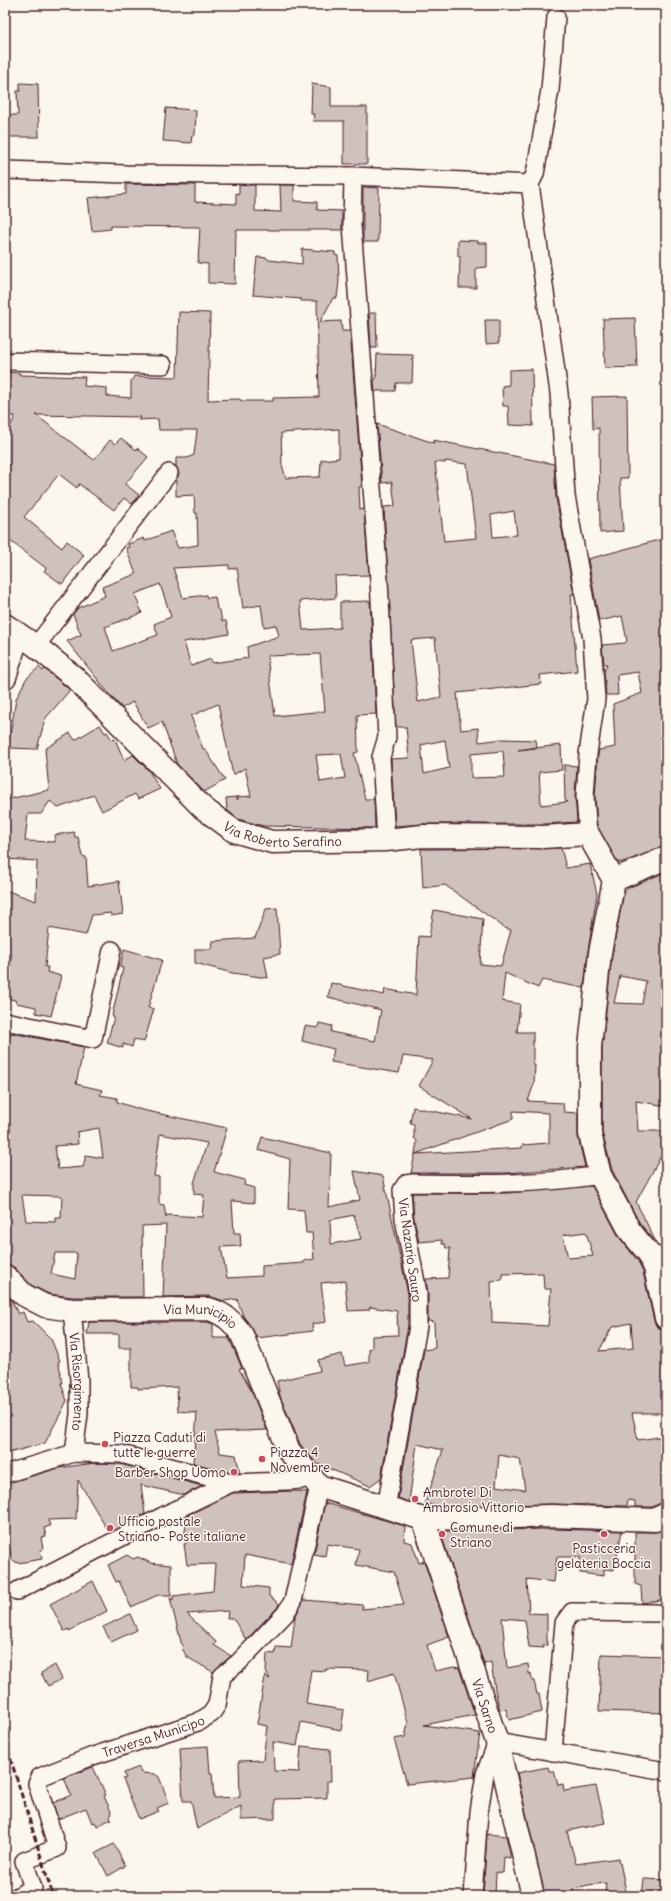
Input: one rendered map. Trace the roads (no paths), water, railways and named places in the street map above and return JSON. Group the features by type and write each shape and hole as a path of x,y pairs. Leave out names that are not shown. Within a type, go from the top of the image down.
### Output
{"main road":[{"name":"Via Roberto Serafino","path":"12,629 36,646 75,678 203,808 234,831 272,842 386,840 423,836 543,837 588,834"},
{"path":"5,677 12,629"},
{"path":"588,834 614,880 600,953 590,1047 590,1134 600,1175 630,1231 657,1255 660,1286 666,1318"},
{"path":"614,880 666,858"},
{"name":"Via Municipio","path":"5,1276 24,1295 45,1306 72,1310 209,1309 217,1311 231,1320 242,1335 289,1451 315,1481"},
{"path":"315,1481 386,1508 423,1519 552,1516 656,1520 666,1514"},
{"name":"Via Sarno","path":"423,1519 497,1742 533,1896"}],"street":[{"path":"556,17 550,90 535,174 530,184 558,393 566,496 592,639 596,699 587,761 585,796 588,834"},
{"path":"5,170 126,174 353,176 530,184"},
{"path":"353,176 352,226 379,580 387,737 381,758 386,840"},
{"path":"5,361 163,365"},
{"path":"36,646 169,473"},
{"path":"5,1021 93,1039 112,950"},
{"name":"Via Nazario Sauro","path":"386,1508 418,1326 418,1293 404,1219 402,1190 406,1184 413,1183 499,1184 570,1180 600,1175"},
{"name":"Via Risorgimento","path":"72,1310 79,1380 79,1414 74,1453"},
{"path":"5,1474 74,1453 121,1454 231,1483 301,1480 315,1481"},
{"name":"Traversa Municipo","path":"18,1896 33,1888 24,1860 57,1848 37,1784 40,1777 93,1756 198,1722 211,1714 217,1705 222,1676 239,1662 286,1614 293,1601 315,1481"},
{"path":"17,1591 231,1483"},
{"path":"553,1752 564,1623 572,1612 658,1613"},
{"path":"473,1896 482,1789 485,1774 497,1742 666,1771"}],"railway":[{"path":"5,1741 53,1896"}],"place":[{"name":"Piazza Caduti di tutte le guerre","path":"105,1444"},
{"name":"Piazza 4 Novembre","path":"262,1459"},
{"name":"Barber Shop Uomo","path":"234,1472"},
{"name":"Ambrotel Di Ambrosio Vittorio","path":"415,1499"},
{"name":"Ufficio postale Striano- Poste italiane","path":"110,1528"},
{"name":"Comune di Striano","path":"442,1534"},
{"name":"Pasticceria gelateria Boccia","path":"604,1534"}]}
